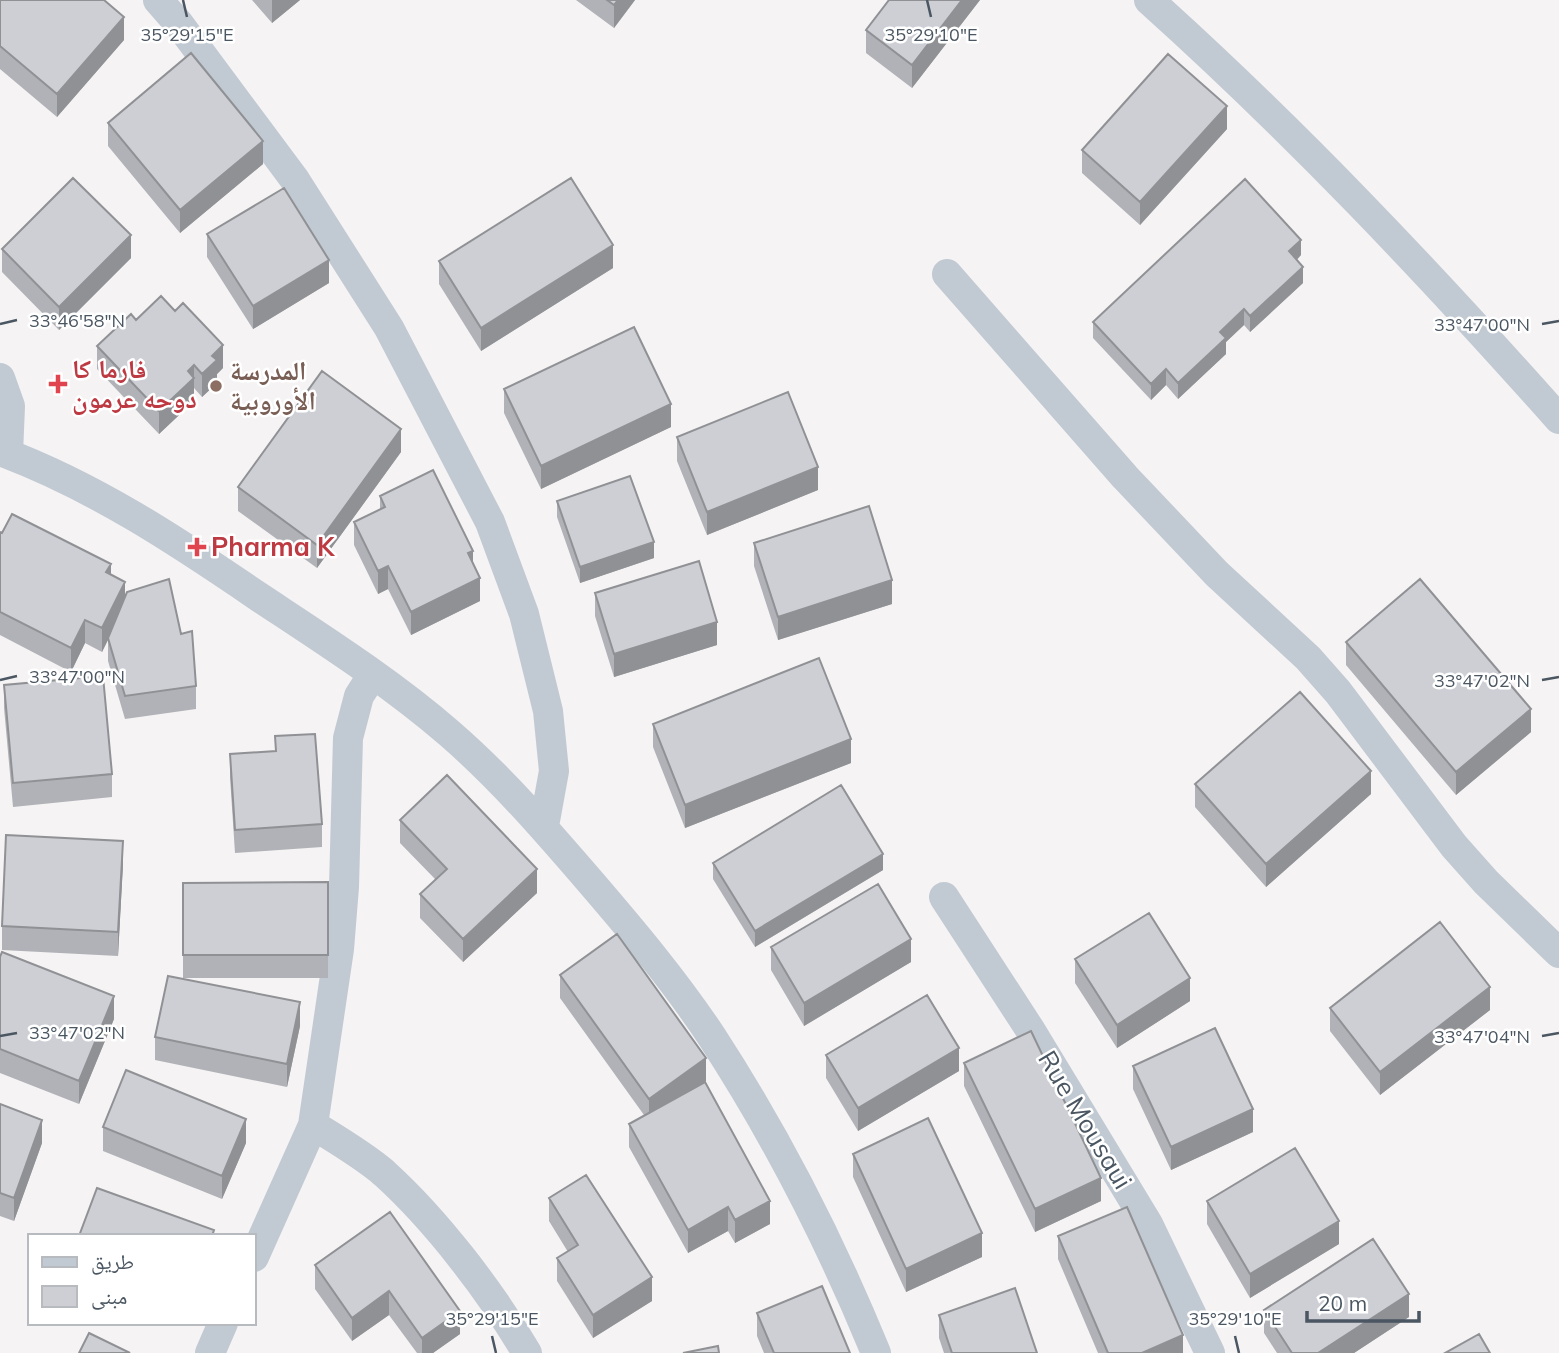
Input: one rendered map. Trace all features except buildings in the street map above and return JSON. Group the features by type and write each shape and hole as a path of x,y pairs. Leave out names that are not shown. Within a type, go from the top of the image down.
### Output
{"street":[{"path":"158,0 241,106 330,234 389,328 490,522 524,614 548,711 555,771 544,826"},
{"path":"1149,0 1258,101 1377,219 1559,419"},
{"path":"947,274 1133,486 1217,574 1308,658 1338,692 1454,846 1486,882 1559,953"},
{"path":"0,378 10,405 4,452 55,473 141,519 373,674 451,734 544,826 628,927 710,1034 802,1190 842,1271 877,1353"},
{"path":"256,1253 313,1125 339,949 344,887 348,738 359,696 373,674"},
{"name":"Rue Mousaui","path":"944,897 1031,1031 1148,1224 1210,1353"},
{"path":"313,1125 383,1172 407,1196 455,1251 527,1353"},
{"path":"210,1353 222,1325"}],"place":[{"name":"فارما كا دوحه عرمون","path":"58,384"},
{"name":"المدرسة الأوروبية","path":"216,386"},
{"name":"Pharma K","path":"197,547"}]}
